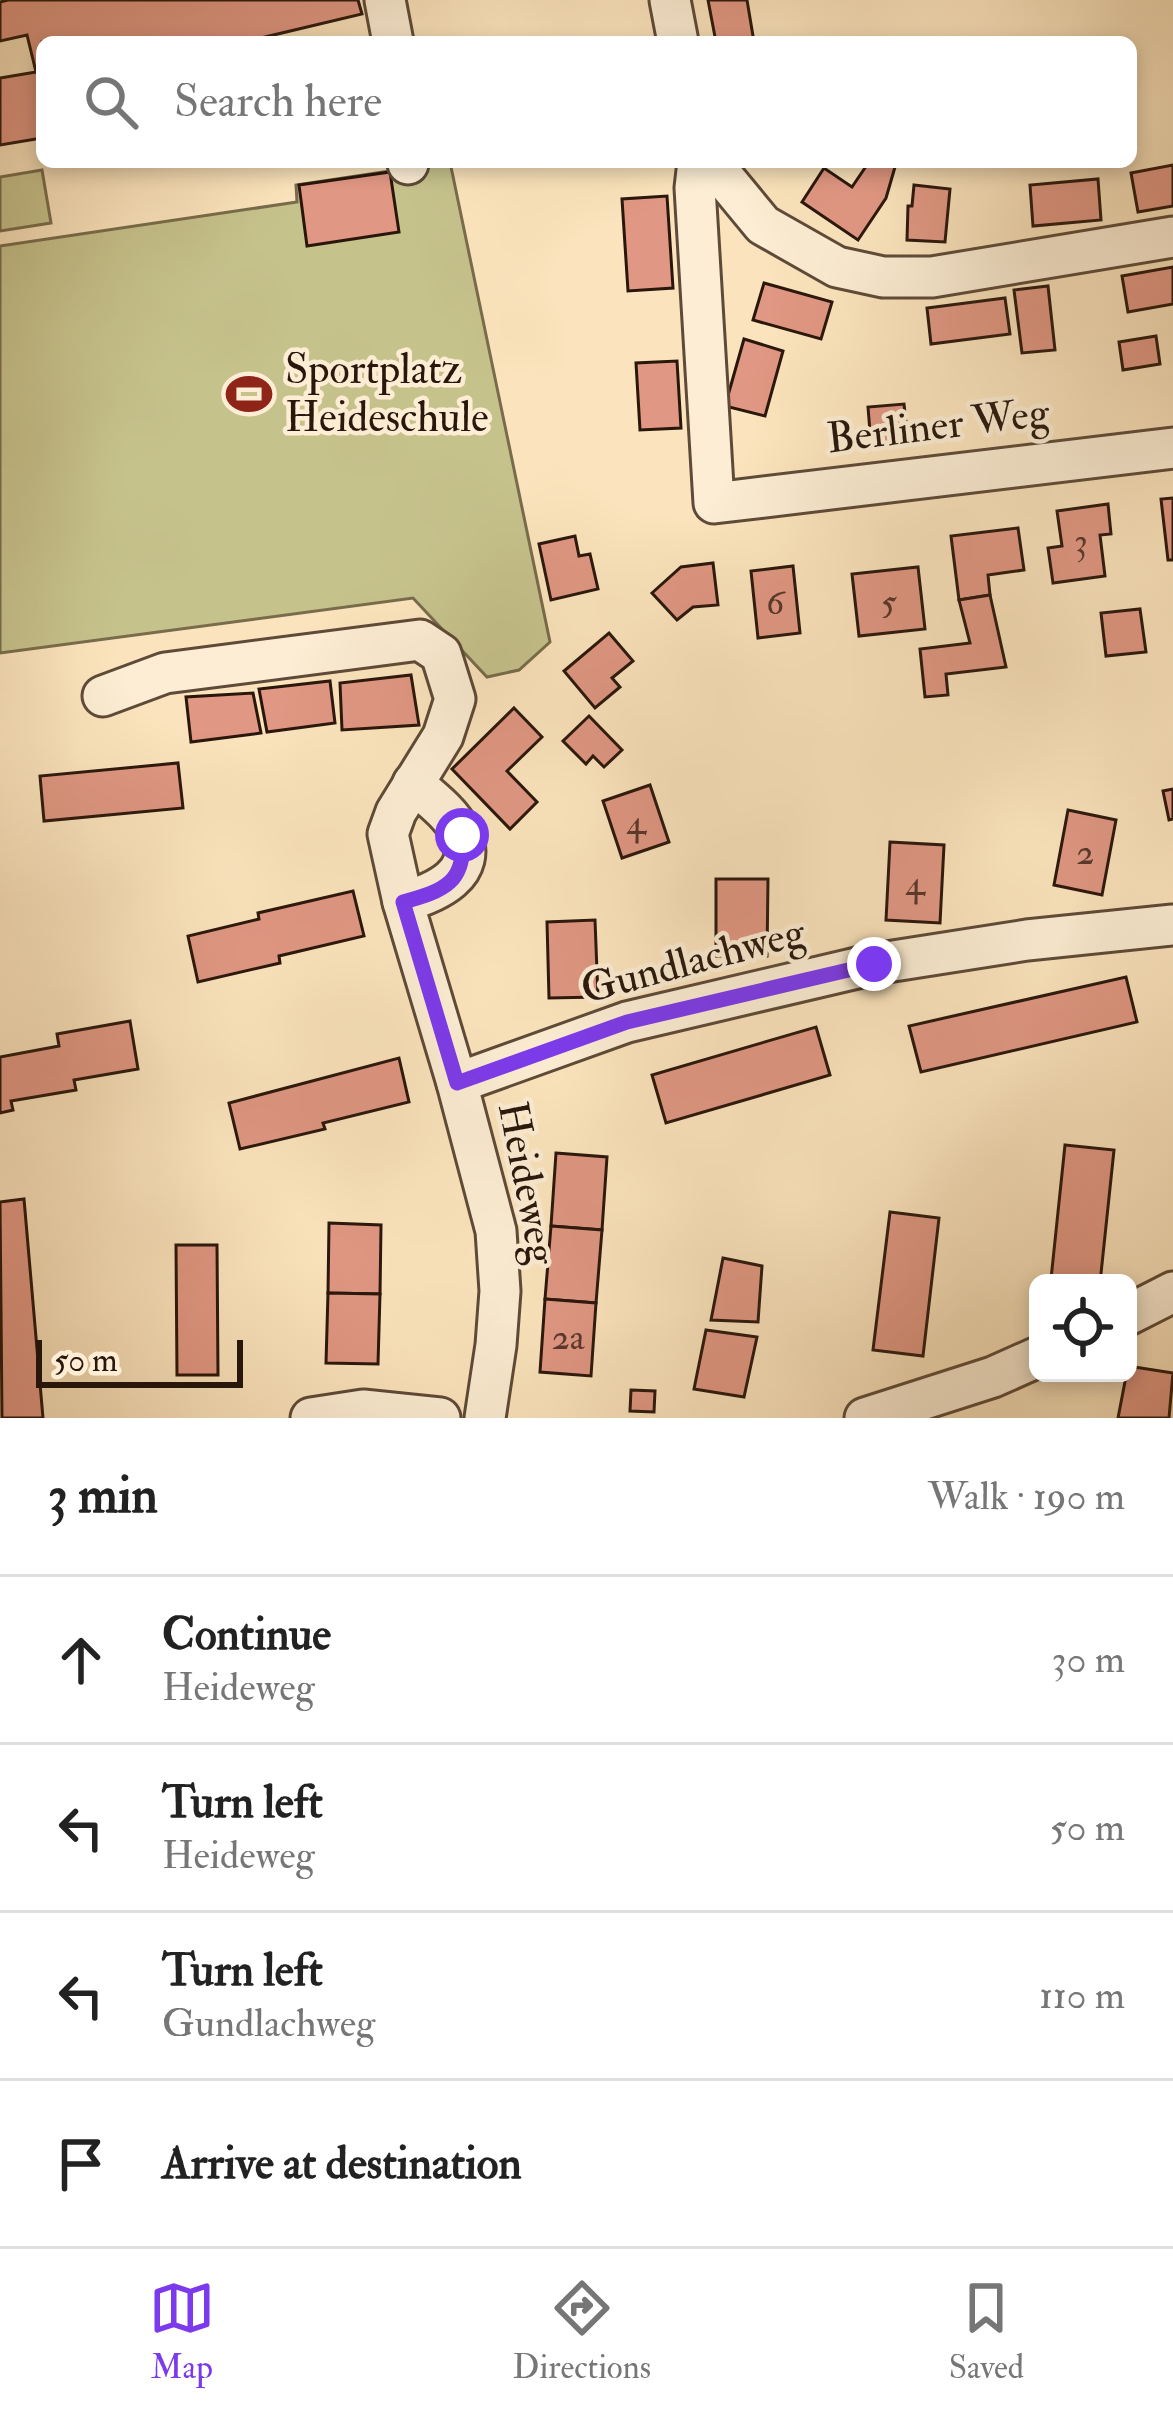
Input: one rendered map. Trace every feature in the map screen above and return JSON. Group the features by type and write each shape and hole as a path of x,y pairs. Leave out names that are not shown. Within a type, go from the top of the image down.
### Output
{"street":[{"path":"385,0 392,36"},
{"path":"670,0 677,36"},
{"name":"Berliner Weg","path":"697,168 714,503 1173,448"},
{"path":"716,168 763,225 837,267 883,277 932,278 1173,237"},
{"name":"Heideweg","path":"103,696 165,673 420,640 442,654 455,700 443,736 388,834 496,1231 499,1309 485,1418"},
{"path":"403,902 444,889 464,855 462,835 450,818 413,783"},
{"name":"Gundlachweg","path":"457,1083 627,1022 874,964 1027,940 1173,925"},
{"path":"1137,1310 1173,1292"},
{"path":"865,1418 1029,1362"},
{"path":"311,1418 363,1410 440,1418"}],"shaded area":[{"name":"Sportplatz Heideschule","path":"410,168 451,168 550,642 519,670 487,677 413,598 0,653 0,246 297,202 296,185"},
{"path":"42,170 51,223 0,231 0,177"}],"building":[{"path":"358,0 362,14 269,36 36,36 36,72 27,35 0,41 0,2"},
{"path":"708,0 747,0 753,36 715,36"},
{"path":"36,72 36,139 0,145 0,78"},
{"path":"1173,165 1173,206 1138,212 1131,173"},
{"path":"824,168 852,187 865,168 895,168 886,198 858,240 802,202"},
{"path":"390,172 399,232 307,246 299,185"},
{"path":"1098,179 1101,220 1033,226 1030,185"},
{"path":"914,185 950,189 945,242 907,240"},
{"path":"667,196 673,288 628,291 622,199"},
{"path":"1173,267 1173,304 1128,312 1122,276"},
{"path":"764,283 832,302 821,339 753,320"},
{"path":"1048,286 1055,350 1022,353 1014,290"},
{"path":"1005,298 1010,334 931,344 927,308"},
{"path":"1156,336 1160,364 1123,370 1119,342"},
{"path":"744,339 783,351 765,416 725,406"},
{"path":"677,361 681,428 640,430 636,363"},
{"path":"904,404 908,441 871,444 868,407"},
{"path":"1173,498 1173,560 1168,560 1161,499"},
{"path":"1108,504 1111,534 1100,535 1105,576 1053,583 1048,548 1062,546 1057,511"},
{"path":"1018,528 1024,570 988,575 990,595 959,600 951,536"},
{"path":"575,536 579,556 590,554 598,589 551,600 539,544"},
{"path":"713,563 718,605 693,607 677,620 652,593 681,567"},
{"path":"793,566 800,633 758,638 751,571"},
{"path":"918,567 925,629 859,636 852,574"},
{"path":"990,595 1006,667 946,674 948,695 925,697 920,649 970,643 959,600"},
{"path":"1140,609 1146,652 1106,656 1101,613"},
{"path":"609,633 633,661 612,678 620,687 595,708 564,671"},
{"path":"411,675 419,725 342,730 340,683"},
{"path":"330,681 335,723 267,732 259,689"},
{"path":"253,693 261,733 191,742 186,697"},
{"path":"514,708 542,737 507,771 537,802 510,829 452,769"},
{"path":"589,716 622,750 604,767 593,756 586,764 563,741"},
{"path":"178,763 183,808 44,821 40,776"},
{"path":"650,785 669,842 622,858 603,801"},
{"path":"1173,789 1173,819 1169,820 1163,791"},
{"path":"1068,810 1116,820 1102,895 1054,885"},
{"path":"890,842 944,845 940,923 886,920"},
{"path":"716,879 768,879 767,956 716,956"},
{"path":"353,891 364,936 198,982 188,936 259,919 258,913"},
{"path":"595,920 598,997 549,998 547,922"},
{"path":"1126,977 1137,1022 921,1072 909,1026"},
{"path":"130,1021 138,1069 74,1080 76,1090 11,1101 13,1110 0,1113 0,1057 59,1046 57,1034"},
{"path":"816,1027 830,1075 666,1123 652,1075"},
{"path":"399,1058 409,1102 240,1149 229,1103"},
{"path":"1065,1145 1114,1150 1101,1274 1052,1274"},
{"path":"556,1153 607,1157 602,1230 551,1226"},
{"path":"24,1199 43,1418 2,1418 0,1202"},
{"path":"890,1212 939,1218 923,1356 873,1350"},
{"path":"329,1223 381,1225 380,1294 328,1293"},
{"path":"551,1226 602,1230 596,1303 545,1299"},
{"path":"176,1245 217,1245 218,1375 177,1375"},
{"path":"723,1258 762,1266 758,1322 711,1320"},
{"path":"328,1293 380,1294 378,1364 326,1363"},
{"path":"545,1299 596,1303 591,1376 540,1372"},
{"path":"706,1330 757,1337 744,1397 694,1389"},
{"path":"1137,1367 1173,1373 1169,1418 1118,1418 1125,1382 1137,1382"},
{"path":"631,1390 655,1391 654,1412 630,1411"}],"place":[{"name":"Sportplatz Heideschule","path":"249,394"}],"route":[{"path":"462,835 464,855 444,889 403,902 457,1083 627,1022 874,964"}]}
